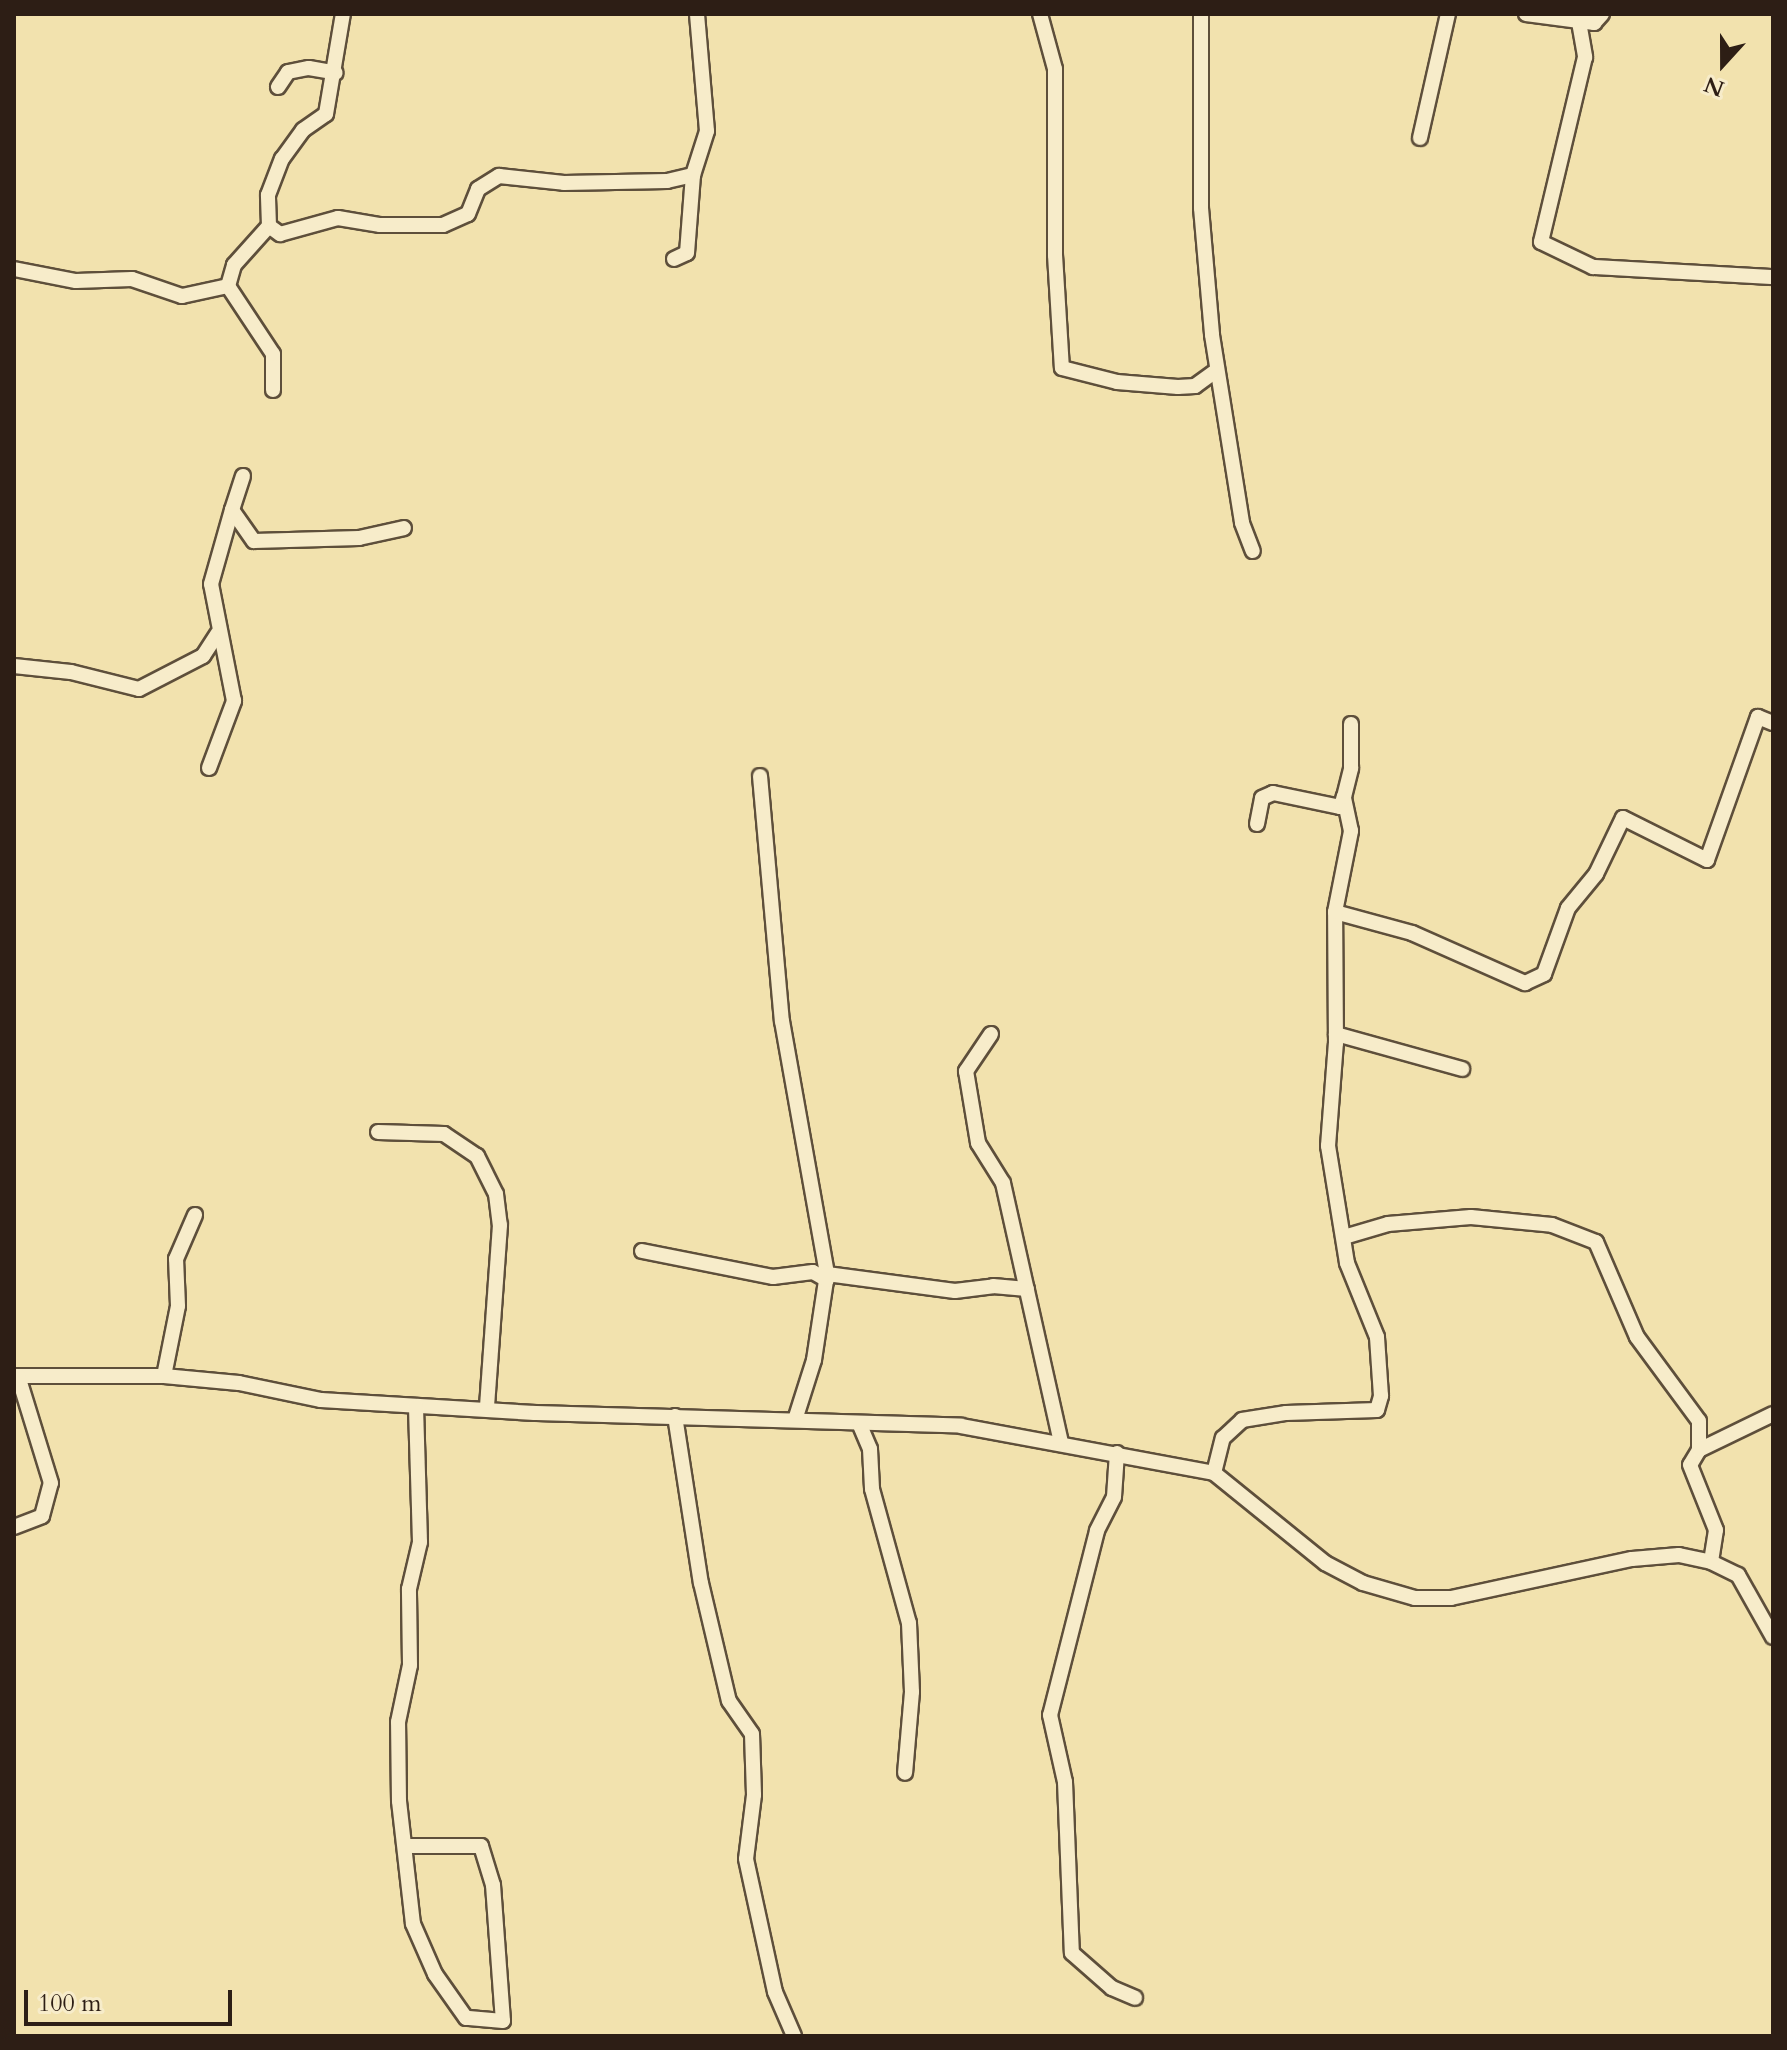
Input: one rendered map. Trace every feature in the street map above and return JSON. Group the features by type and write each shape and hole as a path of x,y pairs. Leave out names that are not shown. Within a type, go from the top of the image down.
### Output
{"street":[{"path":"273,390 273,354 228,286 234,265 269,226 268,195 282,159 303,130 326,114 336,73 343,14"},
{"path":"674,259 687,253 693,175 707,131 697,14"},
{"path":"1040,14 1055,69 1055,255 1062,368 1090,378 1178,387 1195,386 1217,370"},
{"path":"1201,14 1201,208 1217,370 1242,523 1253,551"},
{"path":"1420,138 1448,14"},
{"path":"1526,14 1594,23 1602,14"},
{"path":"1579,22 1585,57 1541,242 1593,267 1773,277"},
{"path":"278,87 288,72 309,68 336,73"},
{"path":"269,226 280,234 338,218 380,225 443,225 468,214 478,189 499,176 564,183 667,181 693,175"},
{"path":"14,269 76,281 132,279 182,296 228,286"},
{"path":"209,768 234,701 211,584 243,476"},
{"path":"232,510 254,541 359,538 404,528"},
{"path":"14,666 71,672 139,689 203,656 220,629"},
{"path":"1335,912 1412,933 1525,983 1544,974 1568,908 1596,874 1623,818 1707,860 1758,717 1773,723"},
{"path":"1257,824 1262,798 1273,793 1340,807 1351,768 1351,724"},
{"path":"760,776 782,1021 827,1277 814,1360 795,1420"},
{"path":"1214,1473 1223,1438 1242,1420 1286,1413 1377,1410 1377,1337 1347,1263 1328,1146 1336,1034 1335,912 1351,831 1344,797"},
{"path":"991,1034 966,1071 978,1143 1003,1183 1061,1443"},
{"path":"1336,1034 1462,1069"},
{"path":"378,1132 444,1134 477,1156 496,1194 500,1225 487,1407"},
{"path":"164,1376 178,1306 176,1259 195,1215"},
{"path":"1344,1237 1388,1224 1471,1217 1552,1225 1596,1242 1637,1337 1699,1421 1699,1450 1690,1465 1716,1530 1711,1562"},
{"path":"642,1251 773,1277 813,1272 827,1277 955,1291 993,1286 1027,1289"},
{"path":"14,1527 42,1516 51,1483 16,1376 164,1376 239,1383 321,1400 416,1406 961,1426 1214,1473 1325,1563 1363,1583 1415,1598 1451,1598 1632,1559 1679,1555 1711,1562 1738,1575 1773,1637"},
{"path":"406,1846 481,1846 493,1885 503,2021 466,2018 435,1974 413,1924 399,1801 398,1722 410,1665 409,1589 420,1542 416,1406"},
{"path":"1699,1450 1773,1414"},
{"path":"675,1416 701,1583 729,1701 752,1734 754,1795 746,1859 775,1992 794,2036"},
{"path":"859,1423 870,1449 872,1489 909,1623 912,1692 905,1773"},
{"path":"1117,1453 1114,1497 1097,1531 1050,1715 1065,1782 1072,1953 1112,1988 1135,1998"}]}
